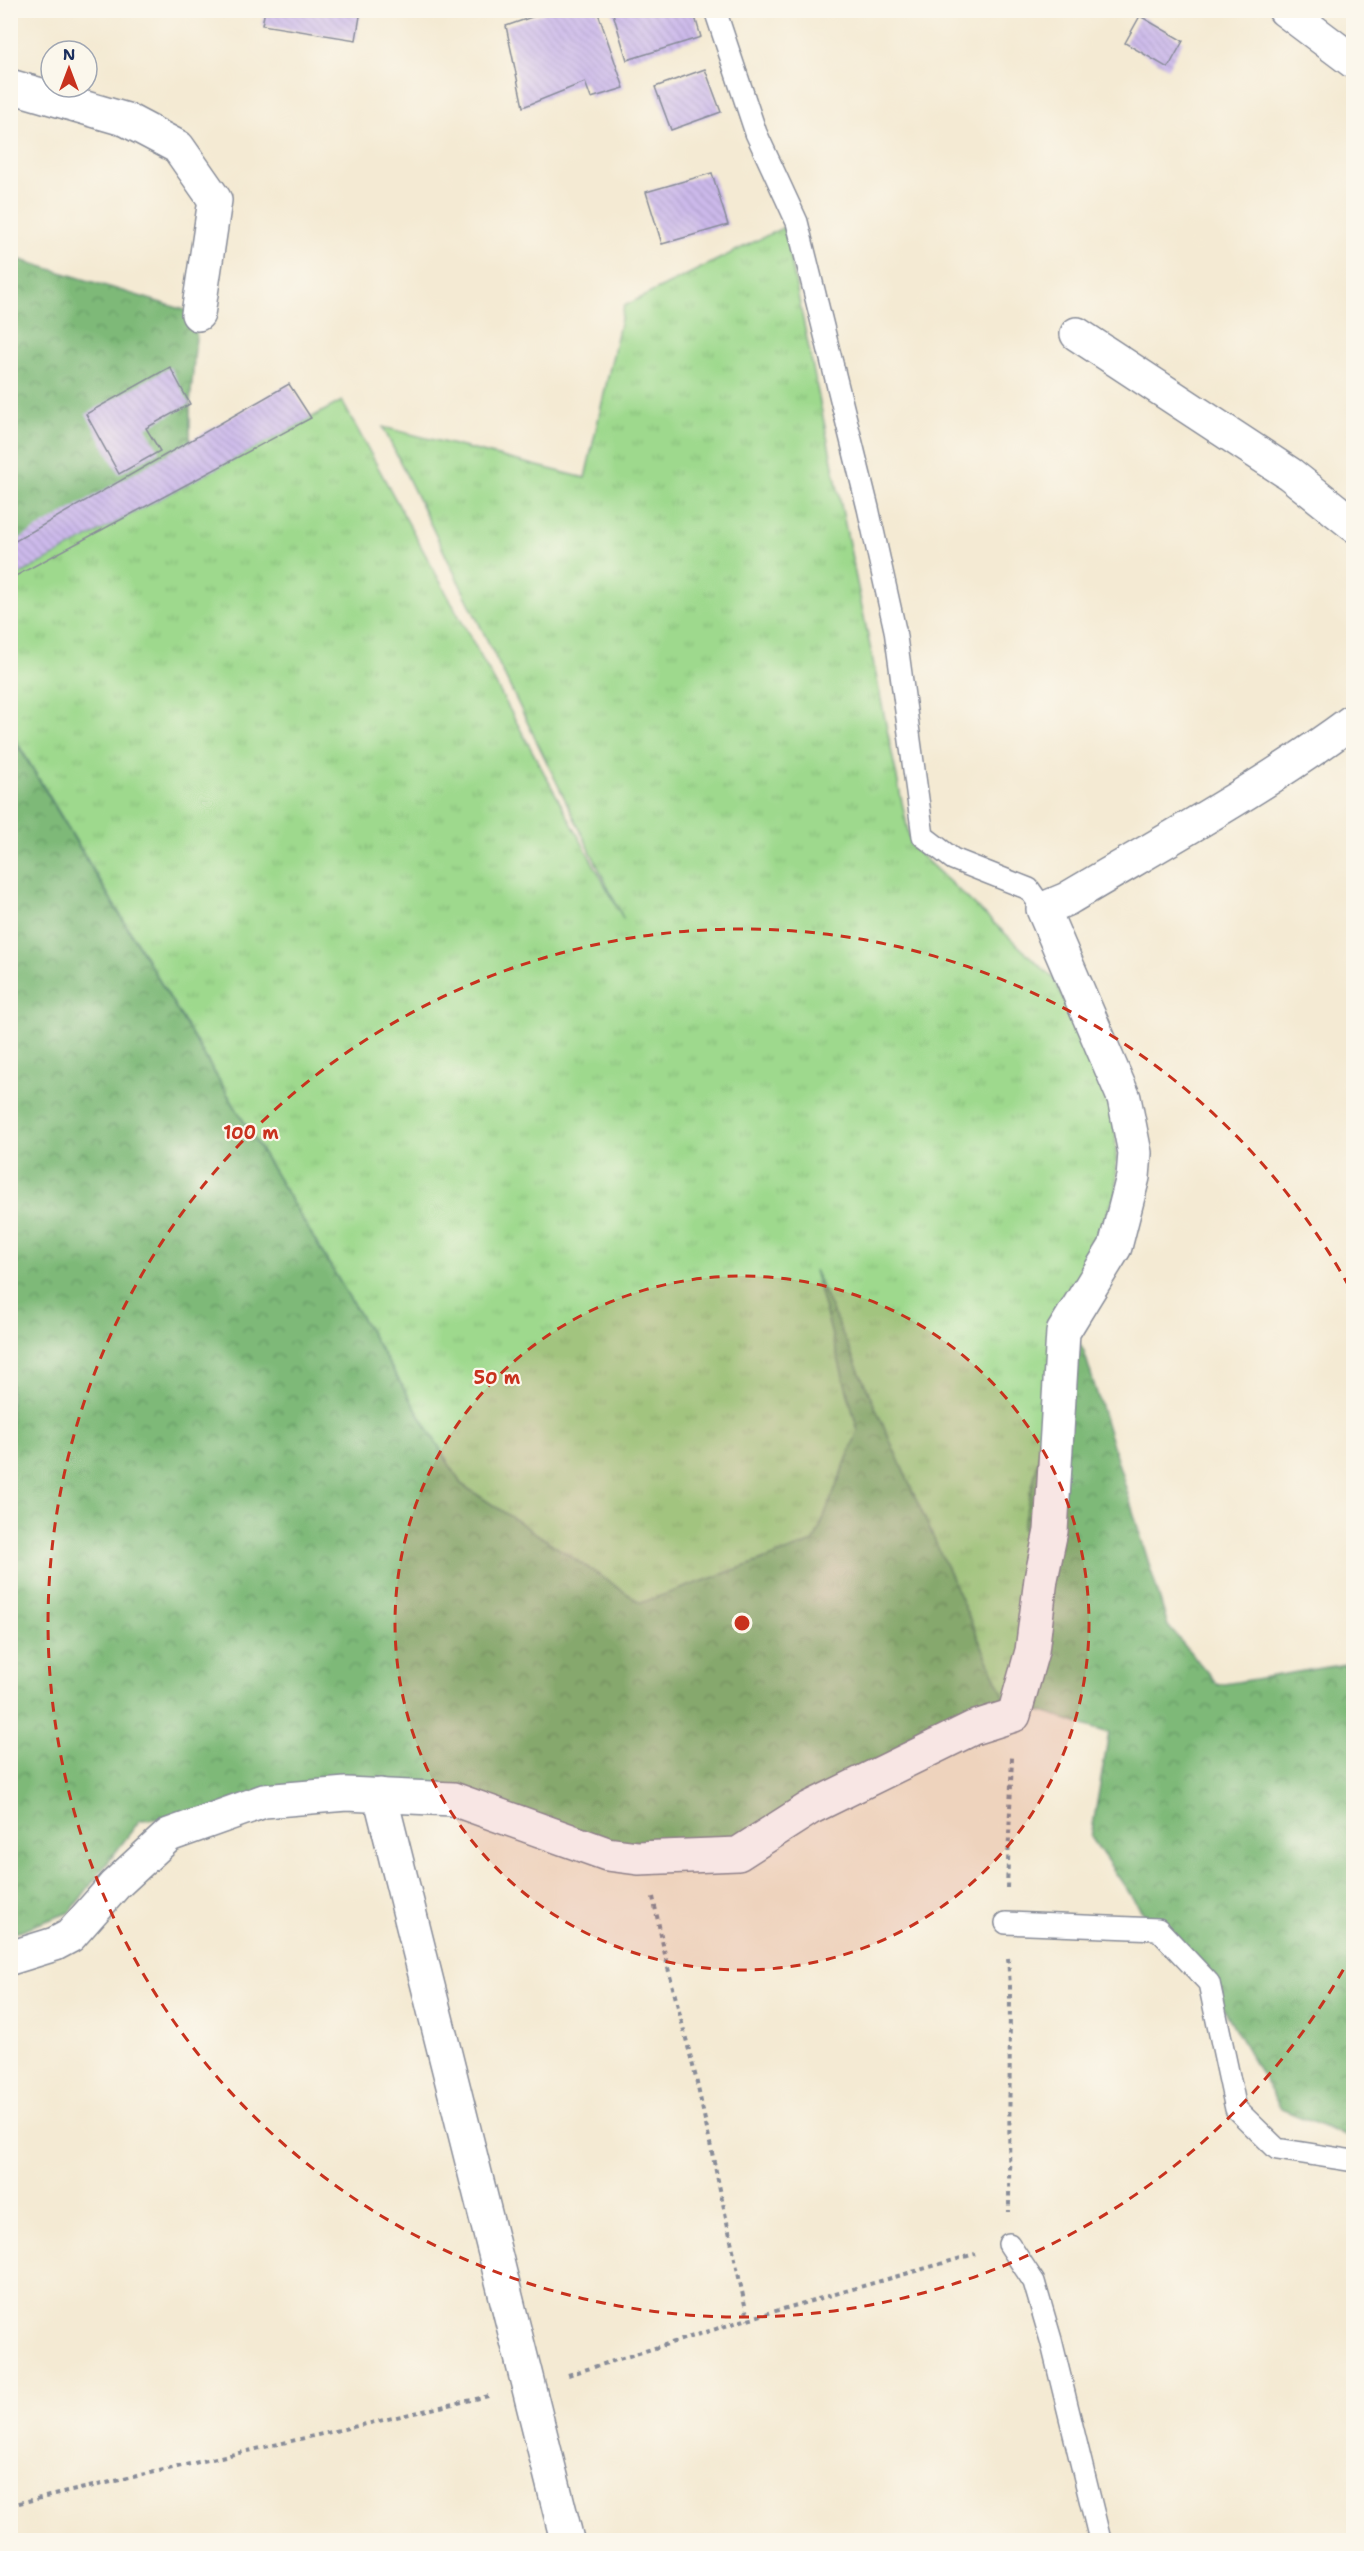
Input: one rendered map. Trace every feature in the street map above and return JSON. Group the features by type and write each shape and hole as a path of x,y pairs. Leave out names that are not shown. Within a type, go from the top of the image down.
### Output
{"street":[{"path":"1286,10 1353,62"},
{"path":"10,86 127,120 178,147 215,200 198,314"},
{"path":"1077,334 1290,474 1353,525"},
{"path":"10,1958 55,1944 70,1935 115,1886 169,1835 264,1801 346,1794 453,1799 607,1854 638,1858 738,1854 810,1808 973,1728 1014,1715 1032,1652 1041,1579 1051,1531 1063,1332 1116,1246 1133,1176 1135,1154 1124,1098 1043,909 1067,899 1203,817 1321,744 1353,720"},
{"path":"380,1795 567,2541"}],"lane":[{"path":"715,10 756,134 797,222 865,496 895,630 923,836 953,859 1029,889 1043,909"},
{"path":"1006,1923 1158,1929 1209,1983 1236,2109 1277,2149 1353,2161"},
{"path":"1009,2244 1034,2282 1100,2541"}],"path":[{"path":"10,2505 528,2387 748,2319 1009,2244 1010,1986 1006,1923 1014,1715"},
{"path":"638,1858 654,1899 748,2319"}],"green space":[{"path":"784,227 911,846 1054,979 1115,1107 1117,1191 1057,1331 1037,1472 1044,1564 1009,1707 839,1359 858,1431 814,1542 641,1603 461,1484 11,732 10,579 342,401 624,920 383,427 585,478 624,306"},
{"path":"11,257 198,314 190,404 190,482 11,579"},
{"path":"10,732 461,1484 641,1603 814,1542 858,1431 814,1270 1009,1707 746,1849 607,1854 453,1799 140,1820 70,1912 11,1934"},
{"path":"1070,1330 1084,1351 1168,1626 1218,1685 1353,1663 1353,2139 1281,2109 1209,1983 1154,1929 1091,1837 1109,1733 1020,1705 1047,1570 1022,1528"}],"building":[{"path":"265,10 361,10 356,40 262,25"},
{"path":"552,10 597,10 624,88 591,98 585,82 523,107 506,26"},
{"path":"612,10 693,10 701,37 627,60"},
{"path":"1140,16 1183,41 1168,68 1125,43"},
{"path":"705,69 721,112 671,130 655,87"},
{"path":"712,173 728,225 662,244 646,192"},
{"path":"170,367 190,404 146,428 160,451 119,474 86,414"},
{"path":"289,384 311,418 10,579 10,544"}]}
